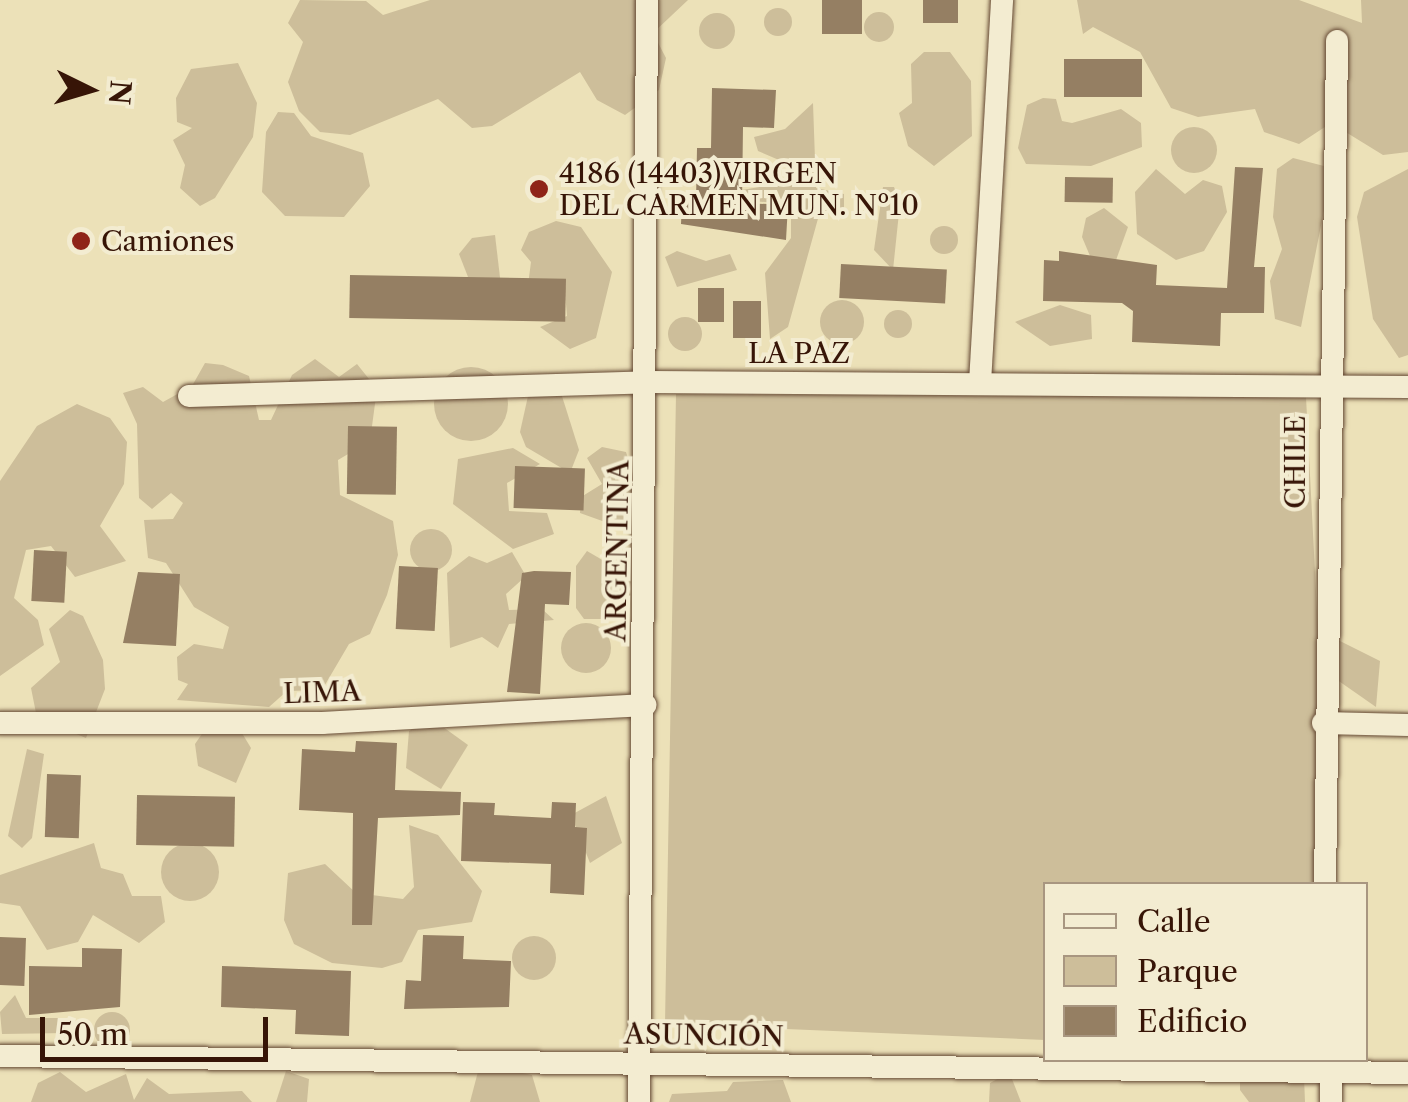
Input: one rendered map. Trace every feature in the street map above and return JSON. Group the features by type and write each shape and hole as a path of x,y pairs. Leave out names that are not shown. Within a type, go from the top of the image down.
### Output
{"street":[{"name":"ARGENTINA","path":"638,1102 649,382 647,0"},
{"path":"980,383 1002,0"},
{"name":"CHILE","path":"1325,882 1326,388 1336,41"},
{"name":"LA PAZ","path":"189,396 649,382 1408,388"},
{"name":"LIMA","path":"0,723 322,723 646,705"},
{"path":"1324,722 1408,725"},
{"name":"ASUNCIÓN","path":"0,1056 639,1064 1332,1066 1408,1074"},
{"path":"1332,1066 1332,1102"}],"green space":[{"path":"300,0 366,1 383,15 430,0 688,0 653,33 666,58 659,90 625,115 597,100 580,72 492,126 472,128 438,99 350,135 320,132 299,111 288,82 303,42 288,23"},
{"path":"1077,0 1299,0 1362,23 1361,0 1408,0 1408,152 1383,155 1331,123 1299,144 1264,132 1255,109 1198,117 1171,108 1140,52 1093,27 1083,34"},
{"path":"778,8 788,12 792,22 788,32 778,36 768,32 764,22 768,12"},
{"path":"879,12 890,16 894,27 890,38 879,42 868,38 864,27 868,16"},
{"path":"717,13 730,18 735,31 730,44 717,49 704,44 699,31 704,18"},
{"path":"924,52 950,52 971,81 972,136 934,166 908,146 899,113 912,103 911,64"},
{"path":"238,63 257,103 253,137 215,198 200,206 180,188 185,165 173,140 192,128 177,122 176,98 191,69"},
{"path":"1043,98 1056,99 1062,121 1072,123 1121,109 1141,123 1142,147 1091,166 1026,164 1018,148 1027,105"},
{"path":"813,103 816,188 844,194 844,210 819,215 788,327 770,339 765,273 791,238 791,204 737,200 736,191 795,181 793,166 758,151 754,137 785,129"},
{"path":"278,112 294,113 311,136 363,153 370,186 344,217 285,216 262,192 266,132"},
{"path":"1194,127 1210,134 1217,150 1210,166 1194,173 1178,166 1171,150 1178,134"},
{"path":"1293,158 1324,166 1329,185 1301,327 1275,319 1270,281 1282,249 1273,217 1277,169"},
{"path":"1156,169 1185,194 1203,180 1222,186 1227,212 1204,251 1176,260 1137,234 1135,192"},
{"path":"1408,169 1408,355 1399,358 1373,319 1357,217 1364,192"},
{"path":"883,187 894,187 900,203 893,270 874,250"},
{"path":"1104,208 1128,227 1111,274 1093,263 1082,237 1086,218"},
{"path":"556,221 581,227 612,272 596,338 570,349 540,327 567,316 565,292 528,285 531,262 521,250 529,232"},
{"path":"944,226 954,230 958,240 954,250 944,254 934,250 930,240 934,230"},
{"path":"495,235 501,286 470,282 459,254 472,238"},
{"path":"677,251 706,261 730,254 737,270 677,287 665,257"},
{"path":"842,300 857,307 864,322 857,337 842,344 827,337 820,322 827,307"},
{"path":"1060,305 1091,315 1092,339 1050,346 1015,322"},
{"path":"898,310 908,314 912,324 908,334 898,338 888,334 884,324 888,314"},
{"path":"685,317 697,322 702,334 697,346 685,351 673,346 668,334 673,322"},
{"path":"315,359 339,377 357,364 377,389 370,441 338,460 340,495 393,521 398,555 387,595 370,634 349,644 322,690 287,691 269,707 177,700 188,684 178,680 177,657 194,644 223,649 229,627 194,607 166,563 148,558 144,520 173,519 183,503 171,493 152,509 139,498 137,424 123,393 143,387 163,402 192,386 205,363 223,365 249,376 259,420 271,420 292,375"},
{"path":"471,367 497,378 508,404 497,430 471,441 445,430 434,404 445,378"},
{"path":"561,393 579,450 570,473 526,447 520,432 528,396"},
{"path":"676,394 1306,397 1331,882 1043,882 1043,1040 665,1024"},
{"path":"77,404 110,418 127,442 124,484 100,526 126,561 75,577 51,546 26,550 14,598 38,620 44,645 0,676 0,481 37,426"},
{"path":"602,447 626,452 636,484 630,521 619,527 580,513 581,497 602,484 587,458"},
{"path":"513,448 540,464 507,483 509,511 547,513 554,534 513,549 453,504 458,459"},
{"path":"431,529 446,535 452,550 446,565 431,571 416,565 410,550 416,535"},
{"path":"587,551 623,572 623,600 610,619 584,619 576,608 576,566"},
{"path":"512,552 526,576 506,594 509,610 542,609 554,620 509,624 498,648 482,637 450,648 447,573 469,556 487,563"},
{"path":"70,610 83,616 103,660 105,689 86,738 37,718 31,688 60,662 49,629"},
{"path":"586,623 603,631 611,648 603,665 586,673 569,665 561,648 569,631"},
{"path":"1338,640 1380,661 1376,707 1333,677"},
{"path":"217,712 231,715 251,748 236,783 198,766 195,744"},
{"path":"432,719 468,745 441,789 406,768 409,731"},
{"path":"27,749 44,754 32,838 22,848 8,836"},
{"path":"606,796 622,843 590,863 571,815"},
{"path":"409,825 438,835 482,891 472,922 418,930 402,962 382,968 332,963 294,944 284,920 288,873 325,864 356,893 403,899 414,887"},
{"path":"94,843 101,868 123,874 132,896 161,896 165,922 139,943 93,915 78,942 47,950 20,906 0,903 0,875"},
{"path":"190,843 211,851 219,872 211,893 190,901 169,893 161,872 169,851"},
{"path":"534,936 550,942 556,958 550,974 534,980 518,974 512,958 518,942"},
{"path":"15,995 26,1018 60,1018 67,1033 2,1034 0,1012"},
{"path":"112,1012 125,1017 130,1030 125,1043 112,1048 99,1043 94,1030 99,1017"},
{"path":"480,1064 532,1075 540,1102 470,1102"},
{"path":"286,1071 309,1079 307,1102 276,1102"},
{"path":"60,1072 86,1092 126,1074 134,1100 147,1078 169,1094 242,1091 252,1102 31,1102 38,1083"},
{"path":"1001,1077 1012,1079 1021,1102 989,1102 990,1083"},
{"path":"1304,1077 1305,1102 1249,1102 1240,1090 1240,1081"},
{"path":"783,1080 791,1102 669,1102 672,1094 727,1091 733,1082"}],"building":[{"path":"822,0 862,0 862,34 822,34"},
{"path":"923,0 958,0 958,23 923,23"},
{"path":"1064,59 1142,59 1142,97 1064,97"},
{"path":"712,88 776,90 774,128 743,127 742,203 788,205 786,240 681,224 682,201 696,201 697,148 711,148"},
{"path":"1235,167 1263,168 1254,267 1265,267 1264,313 1221,313 1220,346 1132,342 1133,311 1122,303 1043,301 1044,260 1059,261 1059,251 1157,265 1156,285 1227,288"},
{"path":"1065,177 1113,178 1113,203 1065,202"},
{"path":"841,264 947,270 945,304 839,298"},
{"path":"350,275 566,279 565,322 349,318"},
{"path":"698,288 724,288 724,322 698,322"},
{"path":"733,301 761,301 761,338 733,338"},
{"path":"348,426 397,427 396,495 347,494"},
{"path":"515,466 585,468 583,510 514,508"},
{"path":"34,550 67,552 64,603 31,601"},
{"path":"399,566 438,568 435,631 396,629"},
{"path":"138,572 180,574 176,646 123,643"},
{"path":"571,572 569,605 545,604 540,694 507,692 522,573"},
{"path":"356,741 397,743 395,790 461,792 460,815 378,818 372,925 352,925 353,813 299,810 302,749 355,752"},
{"path":"47,774 81,775 79,838 45,837"},
{"path":"137,795 235,797 234,847 136,845"},
{"path":"463,802 495,803 494,815 551,818 552,802 576,803 575,827 587,828 584,895 550,893 551,864 461,861"},
{"path":"423,935 464,936 463,959 511,961 509,1007 404,1009 406,980 421,981"},
{"path":"0,937 26,938 24,986 0,985"},
{"path":"82,948 122,949 120,1007 29,1015 29,966 82,967"},
{"path":"222,966 351,971 349,1036 295,1034 296,1010 221,1007"}],"place":[{"name":"4186 (14403)VIRGEN DEL CARMEN MUN. Nº10","path":"539,189"},
{"name":"Camiones","path":"81,241"}]}
